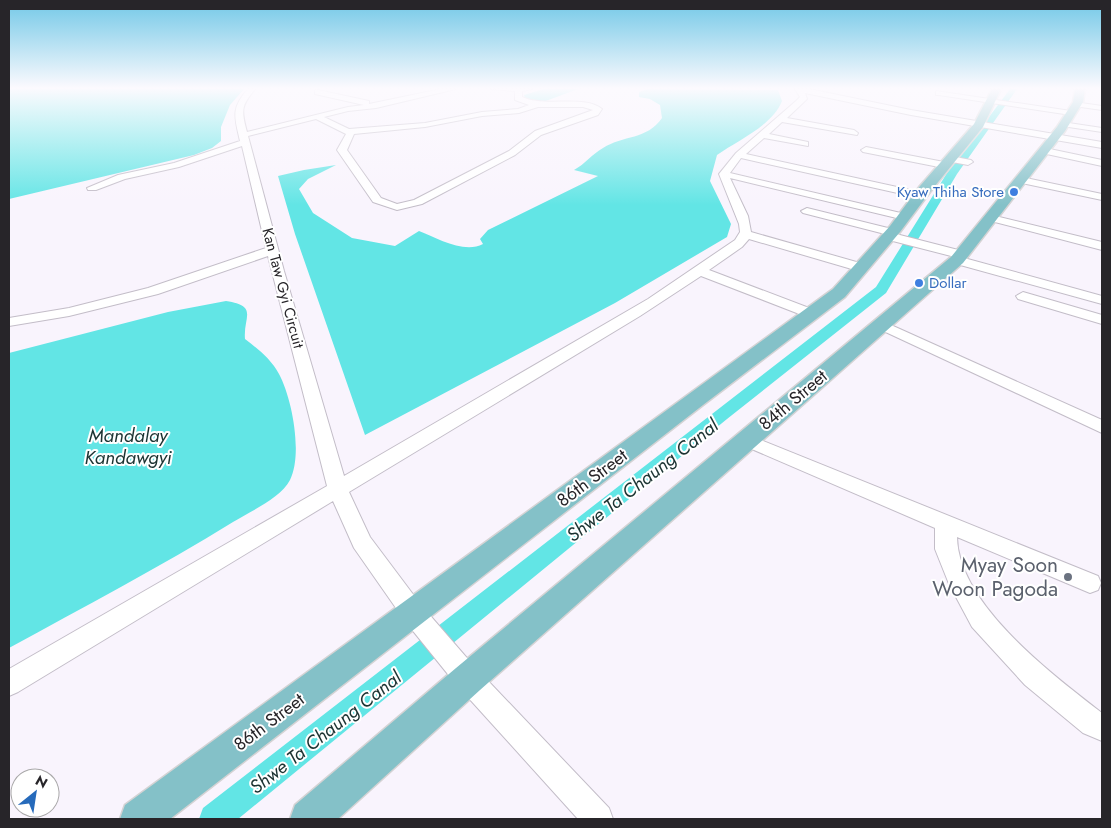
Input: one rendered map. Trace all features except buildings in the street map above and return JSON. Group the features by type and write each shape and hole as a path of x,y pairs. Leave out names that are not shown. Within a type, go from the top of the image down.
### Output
{"main road":[{"name":"86th Street","path":"139,819 414,615 695,400 839,293 862,268 901,233 920,195 957,161 984,128"},
{"name":"84th Street","path":"309,819 466,676 882,325 959,257 1021,180 1059,128"}],"street":[{"name":"Kan Taw Gyi Circuit","path":"241,128 272,250 338,490 362,542 414,615 466,676 598,819"},
{"path":"92,188 122,176 176,165 244,139 287,128"},
{"path":"338,128 348,132 396,128"},
{"path":"348,132 351,134 345,141 342,150 373,194 382,203 403,206 418,202 512,153 528,138 553,128"},
{"path":"9,683 338,490 632,314 699,271 743,239 745,229 739,209 724,180 724,174 739,155 771,128"},
{"path":"826,128 854,133"},
{"path":"1079,128 1102,163"},
{"path":"1085,128 1102,145"},
{"path":"762,135 805,144"},
{"path":"866,150 957,161"},
{"path":"739,155 920,195"},
{"path":"724,174 901,233 959,257 1102,300"},
{"path":"1021,180 1102,197"},
{"path":"807,211 901,233"},
{"path":"991,218 1102,246"},
{"path":"744,234 862,268"},
{"path":"9,322 69,312 153,291 272,250"},
{"path":"699,271 812,314"},
{"path":"1023,296 1102,320"},
{"path":"882,325 1102,427"},
{"path":"746,440 1090,583"},
{"path":"946,523 946,550 960,584 980,620 1034,676 1102,727"}],"water":[{"path":"9,128 221,128 221,141 212,148 194,155 9,199"},
{"path":"652,128 760,128 717,155 710,181 731,224 727,237 615,303 365,435 295,234 278,176 336,165 308,179 299,189 313,213 352,238 395,246 419,231 451,244 476,247 483,244 480,239 488,230 598,176 574,170 599,150"},
{"name":"Mandalay Kandawgyi","path":"226,301 236,303 246,309 245,339 268,359 284,384 292,411 296,441 294,469 286,487 256,509 150,571 9,648 9,353 168,312"}],"waterway":[{"name":"Shwe Ta Chaung Canal","path":"214,819 881,290 952,173 985,128"}],"place":[{"name":"Kyaw Thiha Store","path":"1014,192"},
{"name":"Dollar","path":"919,283"},
{"name":"Myay Soon Woon Pagoda","path":"1068,577"}]}
